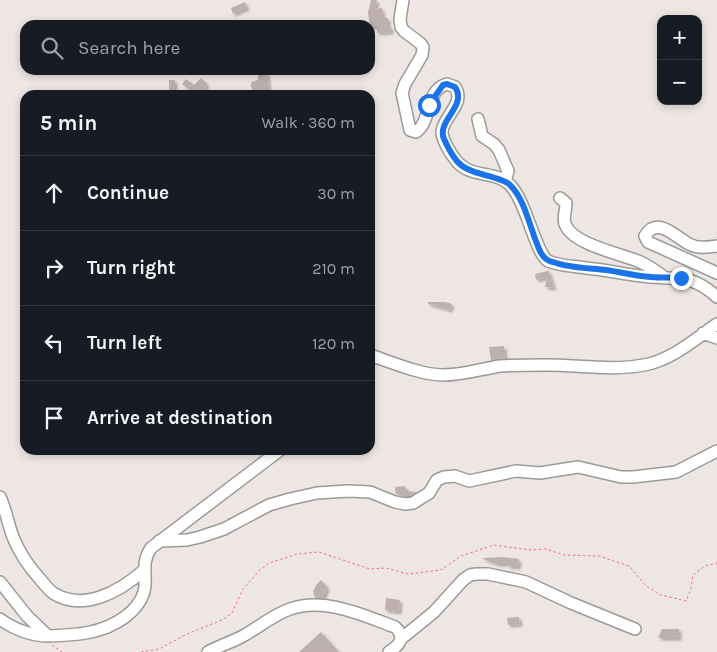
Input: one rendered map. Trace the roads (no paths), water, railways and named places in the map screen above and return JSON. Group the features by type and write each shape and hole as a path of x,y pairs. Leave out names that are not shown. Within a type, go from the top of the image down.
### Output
{"street":[{"path":"403,0 400,19 401,26 423,48 422,55 402,92 410,130 416,132 420,130 432,99 440,88 447,84 452,85 457,90 458,99 455,109 443,128 442,134 454,159 467,171 505,181 513,189 526,212 541,253 546,260 569,266 651,277 681,278 710,291 717,297"},
{"path":"478,119 482,136 497,147 508,171 505,181"},
{"path":"560,198 566,204 565,226 582,240 640,262 664,277"},
{"path":"717,246 698,247 690,245 672,232 661,228 650,230 645,236 648,242 717,273"},
{"path":"375,357 441,375 466,373 500,366 546,365 596,368 645,365 665,358 683,348 717,324"},
{"path":"703,333 717,338"},
{"path":"159,541 200,537 224,529 269,505 317,494 348,491 370,492 395,502 406,504 413,503 432,491 437,480 444,477 455,476 469,481 516,471 540,473 578,467 621,477 633,477 676,472 717,451"},
{"path":"0,619 8,625 40,636 89,634 115,624 131,613 140,602 144,593 143,571 146,555 151,548 273,455"},
{"path":"0,497 14,538 31,570 51,592 72,601 98,599 135,578 143,571"},
{"path":"389,652 401,643 402,638 434,612 463,580 470,575 476,574 488,574 526,582 635,629"},
{"path":"0,582 27,616 48,636"},
{"path":"208,652 242,637 289,610 304,606 344,609 395,627 402,638"}]}
